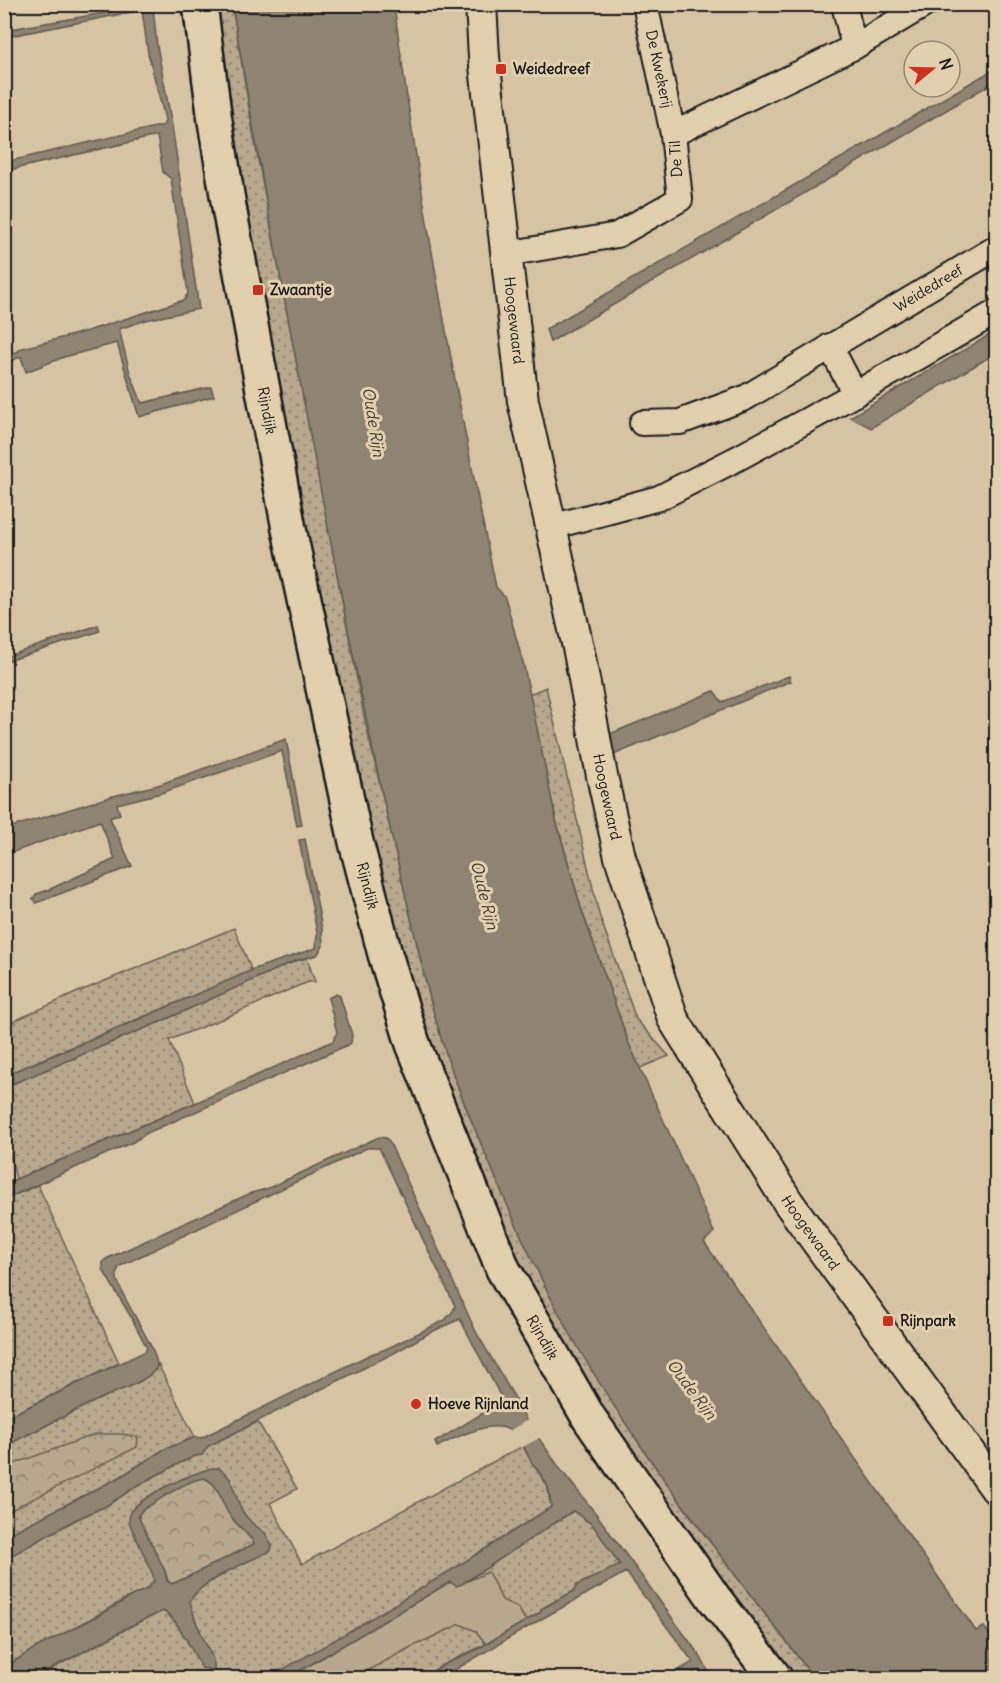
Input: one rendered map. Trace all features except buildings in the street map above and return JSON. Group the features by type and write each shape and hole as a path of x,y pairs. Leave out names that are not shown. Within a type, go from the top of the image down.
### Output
{"main road":[{"name":"Rijndijk","path":"200,4 230,213 289,529 356,842 385,954 413,1044 503,1269 589,1418 714,1598 775,1678"}],"street":[{"name":"Hoogewaard","path":"481,4 484,57 522,401 579,652 620,857 673,1018 788,1202 996,1489"},
{"name":"De Kwekerij","path":"645,4 673,134"},
{"path":"844,4 854,47"},
{"name":"De Til","path":"506,254 617,235 680,199 673,134 854,47 926,4"},
{"name":"Weidedreef","path":"642,423 680,422 745,398 996,248"},
{"path":"551,527 659,498 855,394 996,312"},
{"path":"830,346 855,394"}],"green space":[{"path":"208,5 232,5 254,138 365,721 430,999 442,1040 480,1141 501,1189 552,1297 596,1376 674,1493 814,1678 787,1678 588,1405 474,1196 348,789"},
{"path":"546,687 599,914 636,1019 669,1056 640,1068 629,1044 581,908 556,820 529,694"},
{"path":"234,928 252,971 5,1075 5,1025 78,992"},
{"path":"307,958 315,982 298,986 169,1040 195,1103 16,1179 5,1135 4,1087 160,1022 295,961"},
{"path":"38,1185 119,1363 5,1418 5,1199"},
{"path":"158,1364 195,1437 163,1450 120,1477 5,1536 4,1446 141,1381"},
{"path":"258,1422 297,1489 270,1503 302,1564 523,1446 547,1485 551,1507 328,1645 268,1678 38,1678 131,1626 163,1611 180,1629 202,1668 214,1665 194,1617 190,1601 201,1588 226,1573 154,1581 145,1589 5,1667 5,1559 77,1519 106,1506 140,1484 195,1456 202,1455 208,1446"},
{"path":"96,1434 123,1434 138,1437 137,1447 5,1513 5,1467"},
{"path":"204,1478 213,1484 229,1514 254,1544 172,1584 168,1581 140,1522 139,1514 180,1487"},
{"path":"573,1511 593,1525 619,1563 618,1567 577,1585 574,1591 541,1609 541,1612 526,1621 518,1608 502,1600 488,1572 462,1584"},
{"path":"488,1572 502,1600 518,1608 526,1621 486,1644 476,1631 460,1624 367,1671 368,1678 288,1678 450,1582 457,1586"},
{"path":"460,1624 476,1631 486,1644 422,1678 368,1678 367,1671"}],"water":[{"path":"134,5 152,5 153,7 157,46 171,119 199,309 146,320 119,329 130,373 142,403 211,387 214,396 139,417 117,343 64,357 26,372 21,357 4,363 5,356 19,349 84,332 184,300 188,293 171,179 163,172 157,136 5,171 5,162 164,125 165,119 148,53 142,10 5,37 5,30 116,11"},
{"name":"Oude Rijn","path":"232,5 394,5 415,151 440,297 496,587 505,597 524,666 556,820 581,908 629,1044 714,1232 704,1242 976,1631 984,1627 996,1642 996,1678 814,1678 645,1452 584,1357 556,1308 521,1235 454,1076 442,1042 422,967 380,785 345,616"},
{"path":"996,68 996,81 550,342 546,329 943,99 962,99 962,88"},
{"path":"996,331 996,353 871,428 850,417"},
{"path":"98,625 100,631 5,662 5,657"},
{"path":"789,676 791,681 604,759 600,738 714,691 722,702"},
{"path":"286,739 302,825 297,826 282,751 161,793 117,804 120,814 110,818 132,866 36,903 33,899 36,894 115,859 100,821 5,855 5,829 113,796 158,785"},
{"path":"305,839 322,929 323,946 317,955 295,961 160,1022 5,1087 5,1075 257,968 316,948 317,932 299,840"},
{"path":"336,994 340,996 352,1035 351,1043 348,1045 147,1133 133,1142 5,1199 5,1184 333,1041 337,1032 328,998"},
{"path":"379,1137 389,1141 476,1332 526,1420 700,1656 712,1678 704,1678 699,1670 684,1678 665,1678 693,1662 626,1572 441,1678 422,1678 541,1612 541,1609 574,1591 577,1585 620,1565 593,1525 573,1511 462,1584 456,1586 450,1582 288,1678 268,1678 411,1595 551,1507 549,1490 545,1482 521,1440 511,1431 494,1427 484,1428 437,1447 435,1442 503,1401 460,1319 208,1446 202,1455 195,1456 140,1484 106,1506 77,1519 5,1559 5,1536 120,1477 163,1450 195,1437 201,1438 445,1320 453,1311 455,1306 379,1148 367,1148 120,1266 117,1270 117,1278 120,1287 154,1352 157,1362 156,1369 135,1384 5,1446 5,1418 144,1352 147,1348 103,1270 103,1262 106,1259"},
{"path":"219,1468 228,1476 245,1515 265,1533 272,1546 271,1551 214,1579 190,1601 195,1620 213,1659 214,1670 202,1668 180,1628 163,1611 130,1626 38,1678 5,1678 5,1667 37,1647 147,1589 154,1581 153,1575 129,1522 130,1512 156,1492 203,1471","holes":["204,1478 217,1489 229,1514 254,1544 172,1584 167,1581 165,1571 138,1516 142,1510 180,1487"]}],"pier":[{"path":"529,1419 541,1437 521,1448 509,1431"}],"place":[{"name":"Weidedreef","path":"501,69"},
{"name":"Zwaantje","path":"258,290"},
{"name":"Rijnpark","path":"888,1321"},
{"name":"Hoeve Rijnland","path":"416,1404"}]}
